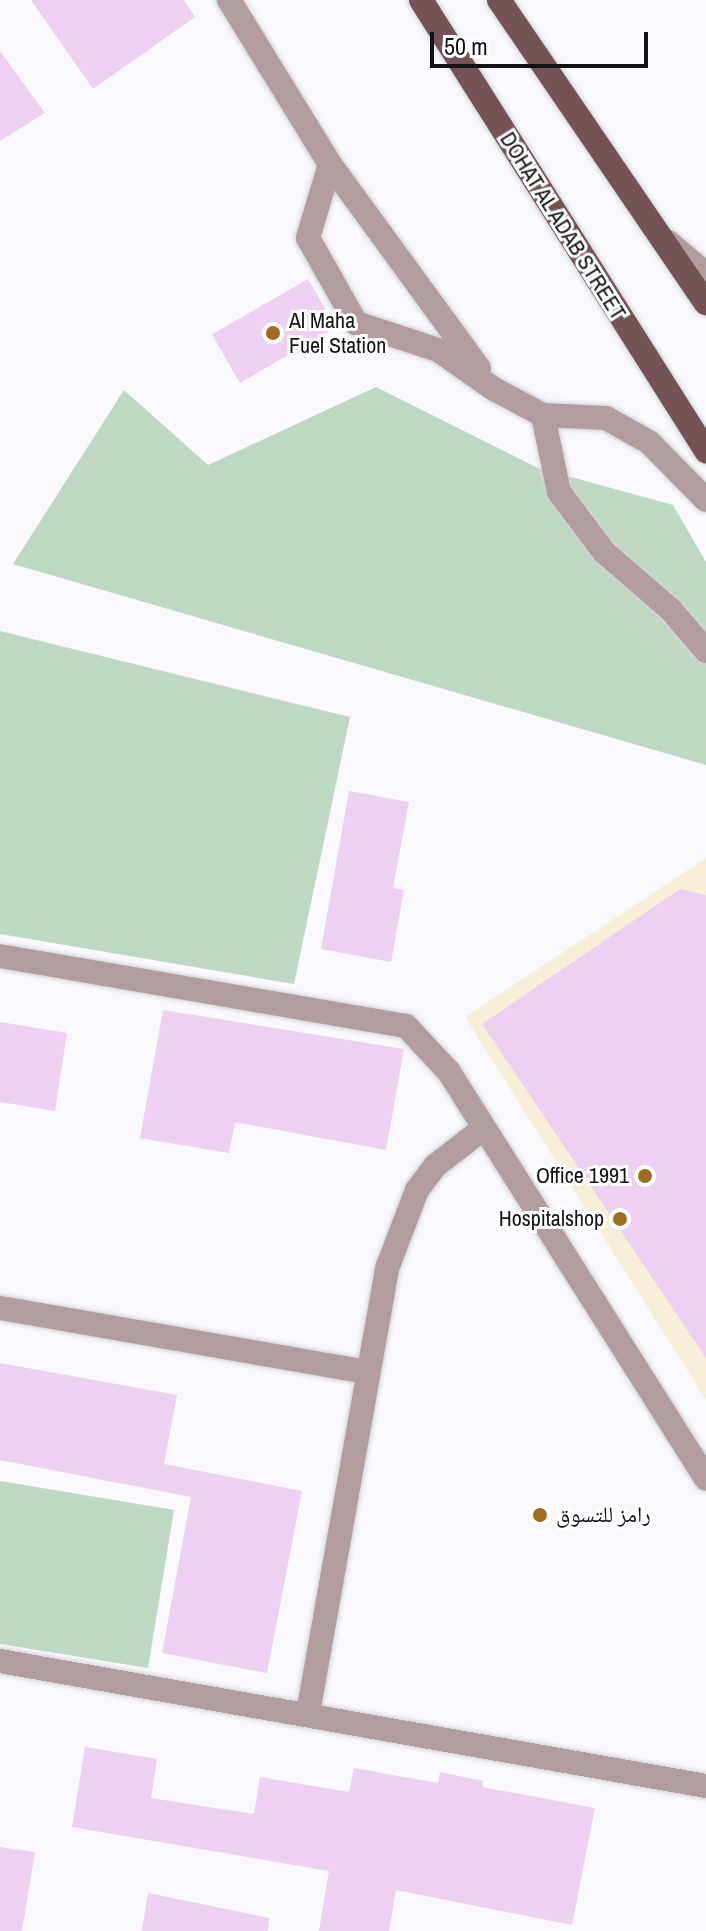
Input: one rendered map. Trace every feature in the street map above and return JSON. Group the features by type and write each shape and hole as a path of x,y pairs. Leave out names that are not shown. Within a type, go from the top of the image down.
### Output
{"main road":[{"name":"DOHAT AL ADAB STREET","path":"421,0 706,451"},
{"path":"499,0 706,303"}],"street":[{"path":"238,4 330,164 494,389"},
{"path":"330,164 308,238 356,323 438,350 494,389 543,415 606,418 649,442 706,500"},
{"path":"664,238 706,274"},
{"path":"543,415 559,492 604,552 671,610 706,651"},
{"path":"0,956 406,1026 430,1047 484,1128 706,1479"},
{"path":"308,1713 388,1266 417,1190 435,1166 484,1128"},
{"path":"0,1308 368,1372"},
{"path":"0,1661 308,1713 706,1786"}],"shaded area":[{"name":"Office 1991","path":"706,858 706,1400 465,1017"}],"green space":[{"path":"376,387 538,468 673,505 706,562 706,765 13,564 124,390 208,465"},
{"path":"0,631 350,717 294,984 0,934"},
{"path":"0,1481 174,1510 148,1668 0,1644"}],"building":[{"path":"31,0 184,0 195,17 93,89"},
{"path":"0,51 45,113 0,141"},
{"name":"Al Maha Fuel Station","path":"308,279 336,327 240,383 212,334"},
{"path":"349,791 409,802 393,888 404,890 391,962 321,949"},
{"name":"Office 1991","path":"680,889 706,895 706,1358 482,1024"},
{"path":"163,1010 404,1049 386,1150 235,1122 229,1153 140,1138"},
{"path":"0,1022 67,1033 55,1111 0,1102"},
{"path":"0,1363 177,1395 164,1464 302,1491 267,1673 162,1653 191,1497 0,1460"},
{"path":"85,1747 157,1759 151,1798 254,1814 260,1777 349,1792 354,1768 438,1783 440,1772 483,1781 482,1787 595,1808 572,1925 396,1890 389,1931 319,1931 329,1871 72,1827"},
{"path":"0,1847 35,1852 22,1931 0,1931"},
{"path":"148,1893 269,1918 268,1931 142,1931"}],"place":[{"name":"Al Maha Fuel Station","path":"273,333"},
{"name":"Office 1991","path":"645,1176"},
{"name":"Hospitalshop","path":"620,1219"},
{"name":"رامز للتسوق","path":"540,1515"}]}
